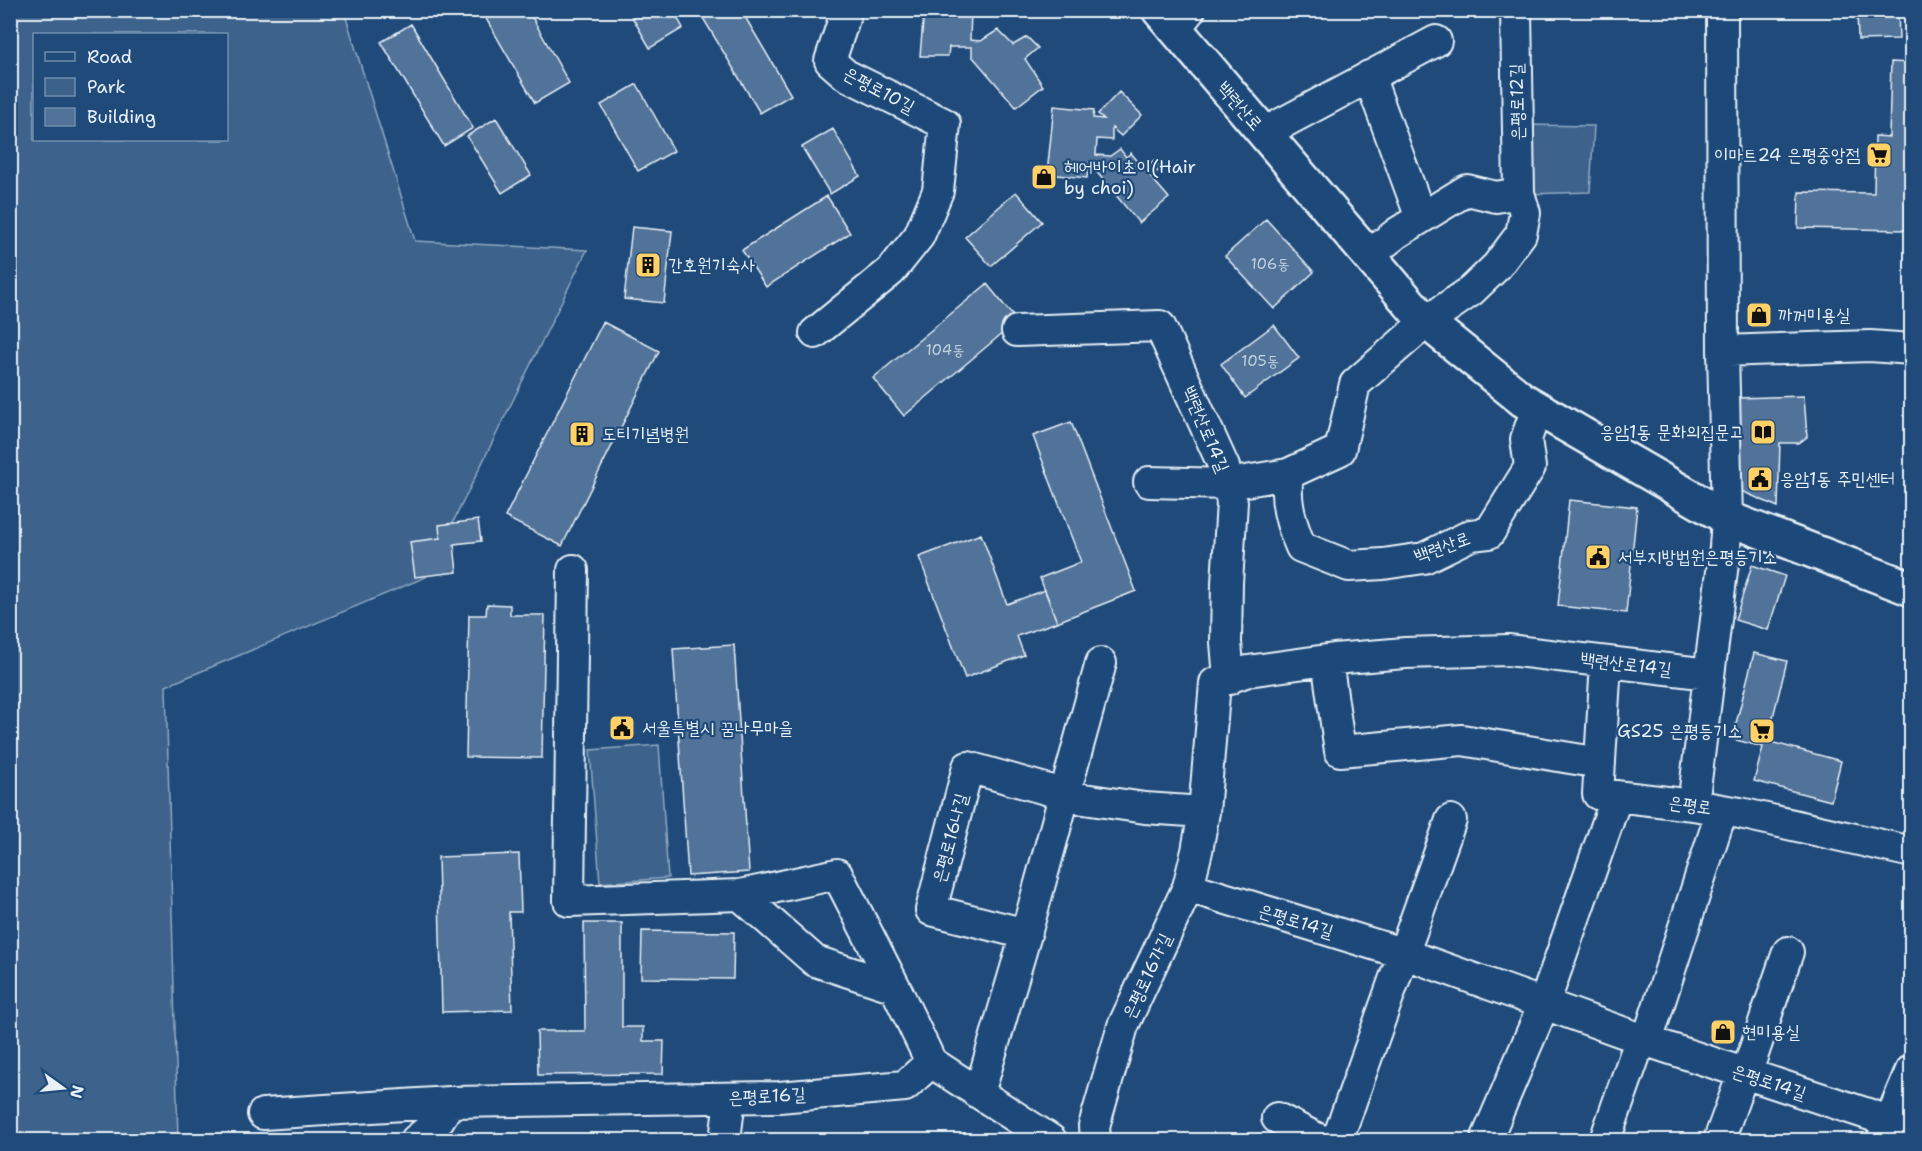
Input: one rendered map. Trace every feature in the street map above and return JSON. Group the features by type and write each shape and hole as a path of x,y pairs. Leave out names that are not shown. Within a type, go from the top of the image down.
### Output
{"main road":[{"name":"백련산로","path":"1174,17 1264,133 1427,321 1523,400 1727,518 1911,589"},
{"path":"1888,1131 1911,1072"}],"street":[{"name":"은평로10길","path":"814,333 891,271 919,236 938,191 945,124 846,75 830,61 847,10"},
{"name":"은평로12길","path":"1427,321 1471,291 1497,266 1521,234 1525,213 1519,194 1516,10"},
{"path":"1693,805 1727,518 1722,10"},
{"path":"1264,133 1436,40"},
{"path":"1369,76 1421,218"},
{"path":"1369,255 1397,233 1467,190 1496,197 1519,194"},
{"path":"1149,482 1228,484 1288,474 1340,450 1354,384 1427,321"},
{"name":"백련산로14길","path":"1017,331 1160,326 1224,467 1232,502 1227,583 1226,642 1229,679 1248,671 1327,660 1405,653 1508,650 1709,674"},
{"path":"1724,351 1870,346 1911,349"},
{"name":"백련산로","path":"1288,474 1286,489 1294,531 1300,547 1349,566 1424,558 1471,535 1489,533 1530,467 1526,439 1537,408"},
{"path":"573,570 569,901 740,895 837,874 931,1062 1051,1140"},
{"path":"1327,660 1340,751 1462,740 1600,763"},
{"name":"은평로","path":"1606,662 1598,794 1722,810 1911,852"},
{"path":"976,1092 983,1080 1026,934 1101,663"},
{"path":"1204,812 1215,683 1229,679"},
{"name":"은평로16나길","path":"1026,934 931,910 968,767 1065,794 1145,808 1204,812"},
{"path":"1486,1140 1544,1004 1617,796"},
{"path":"1605,1140 1636,1052 1647,1041 1722,810"},
{"name":"은평로16가길","path":"1095,1140 1094,1126 1123,1026 1188,887 1204,812"},
{"path":"1330,1140 1339,1135 1451,820"},
{"name":"은평로14길","path":"1188,887 1405,954 1743,1074 1888,1131"},
{"path":"740,895 815,961 895,987"},
{"path":"1719,1140 1743,1074 1750,1064 1788,952"},
{"name":"은평로16길","path":"263,1114 450,1102 779,1097 905,1086 931,1062"},
{"path":"725,1140 730,1098"},
{"path":"416,1140 436,1124 450,1102"},
{"path":"440,1140 450,1102"},
{"path":"1277,1118 1320,1140"}],"green space":[{"path":"10,11 344,11 415,241 587,250 426,577 166,686 178,1140 11,1140"},
{"path":"1524,125 1594,126 1590,192 1527,194"},
{"path":"659,745 668,878 600,883 590,750"}],"building":[{"path":"481,10 528,10 569,83 535,103"},
{"path":"628,10 673,10 683,28 650,48"},
{"path":"704,10 741,10 791,95 760,113 700,13"},
{"path":"924,10 971,10 970,40 981,41 998,30 1013,45 1027,37 1038,48 1025,59 1043,86 1016,107 972,56 972,47 949,47 948,56 920,56"},
{"path":"1857,10 1898,10 1899,39 1858,40"},
{"path":"411,24 473,128 444,146 381,42"},
{"path":"1891,62 1912,63 1912,140 1908,140 1906,230 1798,228 1799,192 1874,193 1875,136 1889,137"},
{"path":"637,84 674,151 638,171 601,105"},
{"path":"1119,92 1142,115 1121,136 1112,128 1112,140 1097,139 1096,155 1110,156 1120,149 1126,157 1131,153 1141,165 1148,160 1151,163 1154,160 1161,168 1151,177 1169,198 1139,223 1095,170 1088,169 1087,178 1047,174 1054,106 1094,110 1093,118 1104,119 1098,114"},
{"path":"496,118 531,175 502,193 467,136"},
{"path":"833,129 860,176 830,194 802,147"},
{"path":"1016,192 1042,222 991,266 965,237"},
{"path":"827,196 850,233 766,287 742,250"},
{"path":"1266,219 1314,272 1274,309 1225,256"},
{"name":"간호원기숙사","path":"632,227 672,231 664,303 624,299"},
{"path":"987,284 1017,321 904,416 873,378"},
{"name":"도티기념병원","path":"603,322 659,351 562,546 505,517"},
{"path":"1274,325 1299,358 1245,398 1221,364"},
{"name":"응암1동 주민센터","path":"1804,396 1807,437 1799,443 1780,443 1778,507 1739,490 1738,398"},
{"path":"1071,422 1136,591 1057,622 1040,578 1081,562 1033,436"},
{"name":"서부지방법원은평등기소","path":"1569,500 1637,507 1626,613 1558,606"},
{"path":"478,520 481,541 454,544 457,572 415,577 410,542 440,538 439,525"},
{"path":"981,534 1007,604 1045,590 1057,622 1017,636 1024,655 965,678 919,557"},
{"path":"1752,565 1785,576 1768,630 1735,620"},
{"path":"487,604 510,605 510,615 545,615 542,758 466,757 469,615 486,615"},
{"path":"734,645 749,872 688,876 673,649"},
{"path":"1754,653 1787,661 1767,741 1841,761 1831,801 1754,781 1763,747 1732,739"},
{"path":"519,854 521,912 509,912 512,1010 442,1012 438,857"},
{"path":"584,923 622,923 622,1027 643,1027 643,1041 664,1041 663,1074 538,1075 537,1031 585,1031"},
{"path":"642,931 734,932 733,979 641,978"}],"place":[{"name":"이마트24 은평중앙점","path":"1879,155"},
{"name":"헤어바이초이(Hair by choi)","path":"1044,177"},
{"name":"간호원기숙사","path":"648,265"},
{"name":"까꺼미용실","path":"1759,315"},
{"name":"응암1동 문화의집문고","path":"1763,432"},
{"name":"도티기념병원","path":"582,434"},
{"name":"응암1동 주민센터","path":"1760,479"},
{"name":"서부지방법원은평등기소","path":"1598,557"},
{"name":"서울특별시 꿈나무마을","path":"622,728"},
{"name":"GS25 은평등기소","path":"1762,731"},
{"name":"현미용실","path":"1723,1032"}]}
